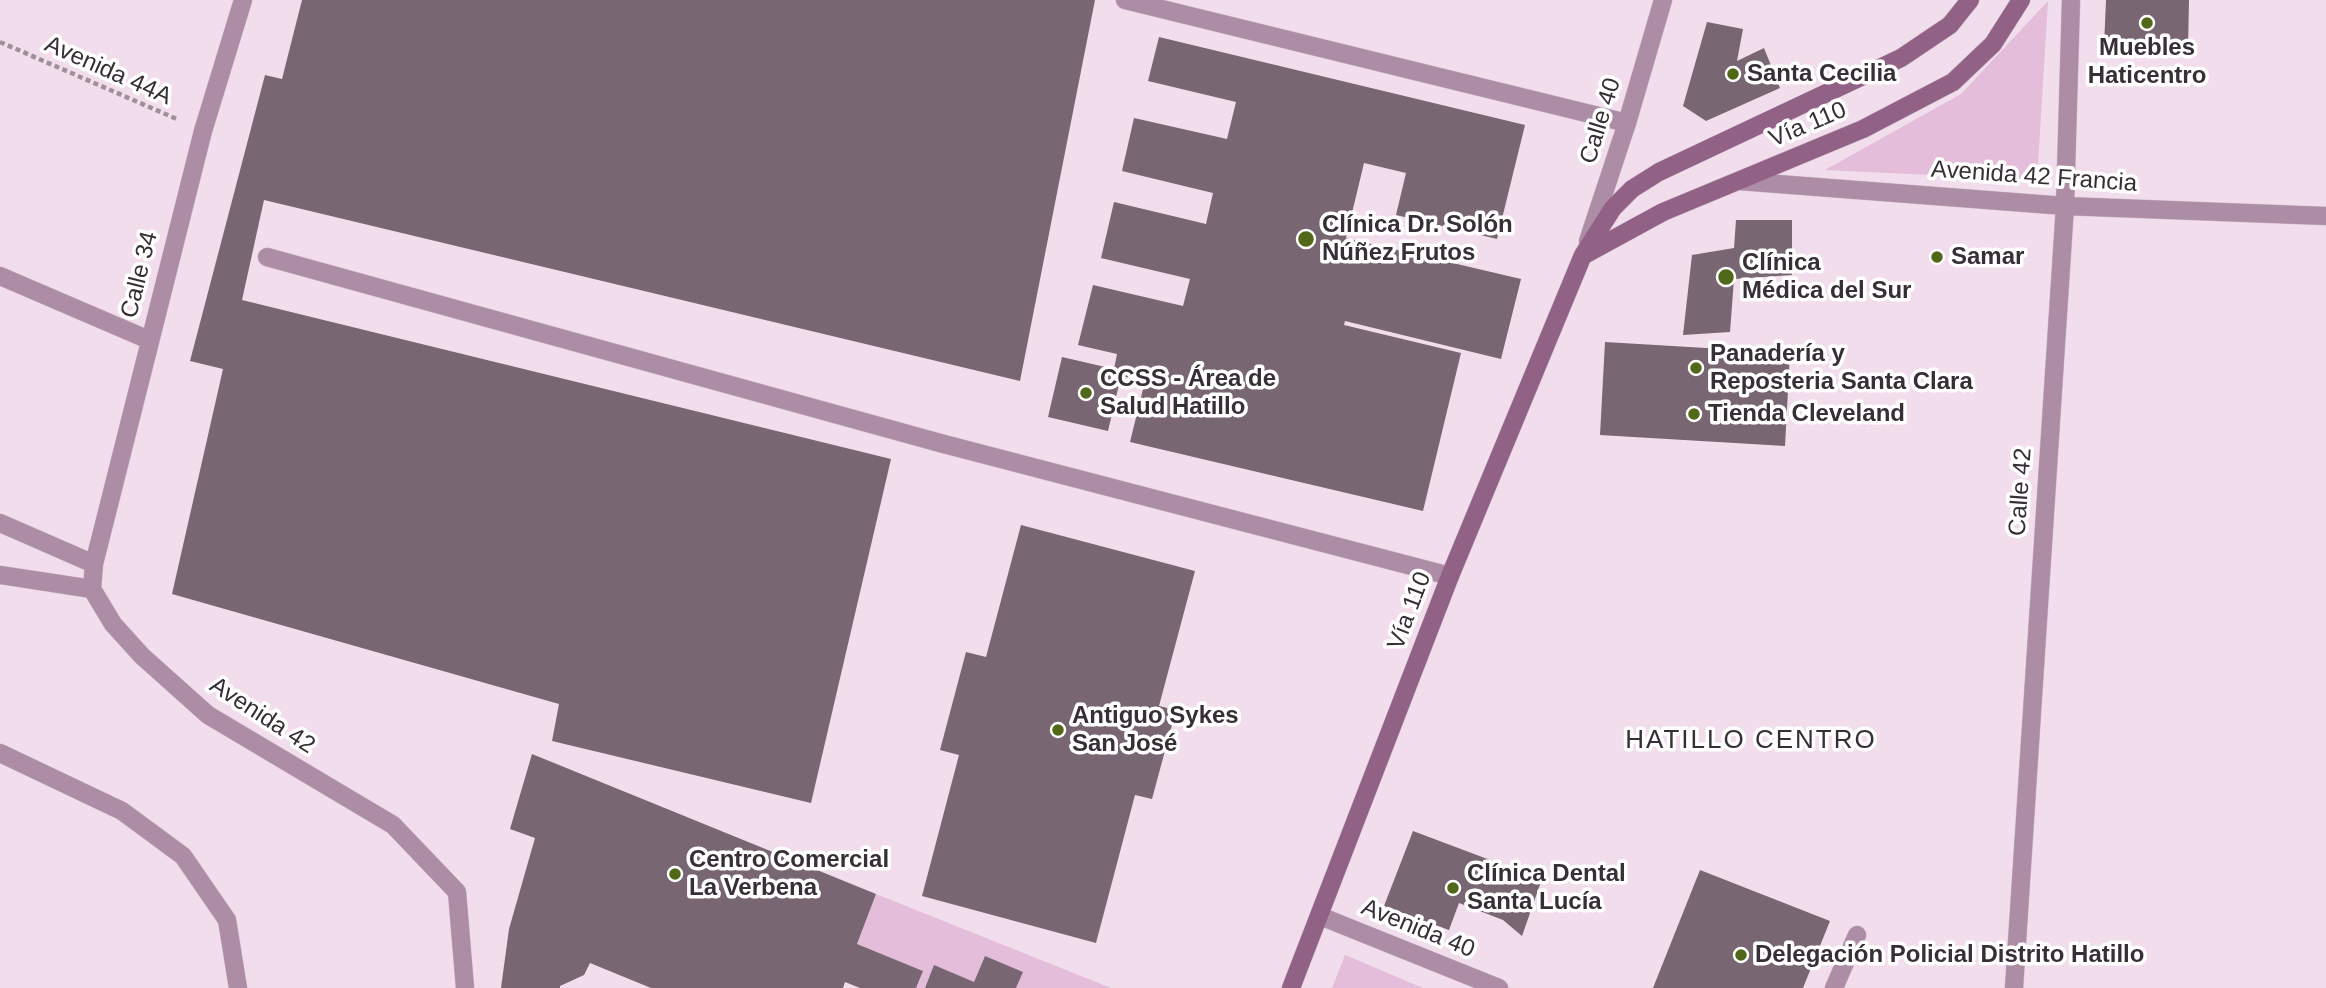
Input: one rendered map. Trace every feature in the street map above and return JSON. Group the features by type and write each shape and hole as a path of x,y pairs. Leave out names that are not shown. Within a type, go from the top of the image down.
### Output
{"main road":[{"name":"Vía 110","path":"1291,988 1450,576 1583,255 1613,208 1632,189 1659,172 1901,58 1950,25 1970,0"},
{"name":"Vía 110","path":"1583,255 1663,212 1863,129 1953,82 1993,44 2021,0"}],"street":[{"name":"Calle 34","path":"94,564 203,131 243,0"},
{"path":"1125,0 1628,123"},
{"name":"Calle 40","path":"1583,255 1628,123 1662,0"},
{"name":"Calle 42","path":"2014,988 2065,206 2071,0"},
{"name":"Avenida 42 Francia","path":"1740,181 2065,206 2326,216"},
{"path":"267,257 940,443 1450,576"},
{"path":"0,276 149,340"},
{"path":"0,523 94,564 92,589 0,575"},
{"name":"Avenida 42","path":"92,589 113,624 127,640 208,715 393,825 457,892 465,988"},
{"path":"0,753 122,811 183,856 227,920 238,988"},
{"name":"Avenida 40","path":"1320,916 1499,988"},
{"path":"1834,988 1857,935"}],"path":[{"name":"Avenida 44A","path":"0,42 203,131"}],"shaded area":[{"path":"2048,1 2037,180 1825,170 1961,94"},
{"path":"876,894 1111,988 1016,988 1023,972 985,956 974,982 934,966 925,988 916,988 923,971 857,944"},
{"path":"1345,955 1423,988 1332,988"}],"building":[{"path":"302,0 1095,0 1020,381 264,200 242,300 891,459 811,803 552,741 559,704 172,594 223,369 190,361 265,75 282,79"},
{"name":"Muebles Haticentro","path":"2106,0 2189,0 2188,49 2104,46"},
{"name":"Santa Cecilia","path":"1707,22 1743,29 1737,61 1764,48 1780,88 1706,121 1683,106"},
{"path":"1159,37 1525,125 1497,239 1396,215 1406,173 1364,163 1346,238 1521,279 1501,359 1345,321 1344,325 1461,353 1423,511 1130,442 1145,381 1121,376 1108,431 1048,417 1062,357 1114,369 1117,354 1078,345 1093,285 1183,306 1190,279 1101,258 1114,202 1206,224 1213,193 1122,171 1134,118 1227,139 1236,102 1148,81"},
{"name":"Clínica Médica del Sur","path":"1736,220 1792,220 1792,275 1734,279 1730,332 1683,335 1692,255 1734,248"},
{"path":"1605,342 1790,353 1785,446 1600,435"},
{"name":"Antiguo Sykes San José","path":"1021,525 1195,571 1159,706 1176,710 1152,799 1135,795 1096,943 922,896 959,755 940,750 966,652 986,657"},
{"name":"Centro Comercial La Verbena","path":"532,754 876,894 857,944 923,971 916,988 860,988 845,982 843,988 651,988 590,963 584,975 560,988 501,988 509,929 535,838 510,829"},
{"name":"Clínica Dental Santa Lucía","path":"1413,831 1522,872 1543,876 1522,936 1503,920 1459,903 1449,930 1384,906"},
{"name":"Delegación Policial Distrito Hatillo","path":"1700,870 1830,921 1803,988 1653,988"},
{"path":"985,956 1023,972 1016,988 925,988 934,965 974,982"}],"place":[{"name":"Muebles Haticentro","path":"2147,23"},
{"name":"Santa Cecilia","path":"1733,74"},
{"name":"Clínica Dr. Solón Núñez Frutos","path":"1306,239"},
{"name":"Samar","path":"1937,257"},
{"name":"Clínica Médica del Sur","path":"1726,277"},
{"name":"Panadería y Reposteria Santa Clara","path":"1696,368"},
{"name":"CCSS - Área de Salud Hatillo","path":"1086,393"},
{"name":"Tienda Cleveland","path":"1694,414"},
{"name":"Antiguo Sykes San José","path":"1058,730"},
{"name":"Centro Comercial La Verbena","path":"675,874"},
{"name":"Clínica Dental Santa Lucía","path":"1453,888"},
{"name":"Delegación Policial Distrito Hatillo","path":"1741,955"}],"district":[{"name":"HATILLO CENTRO","path":"1751,741"}]}
